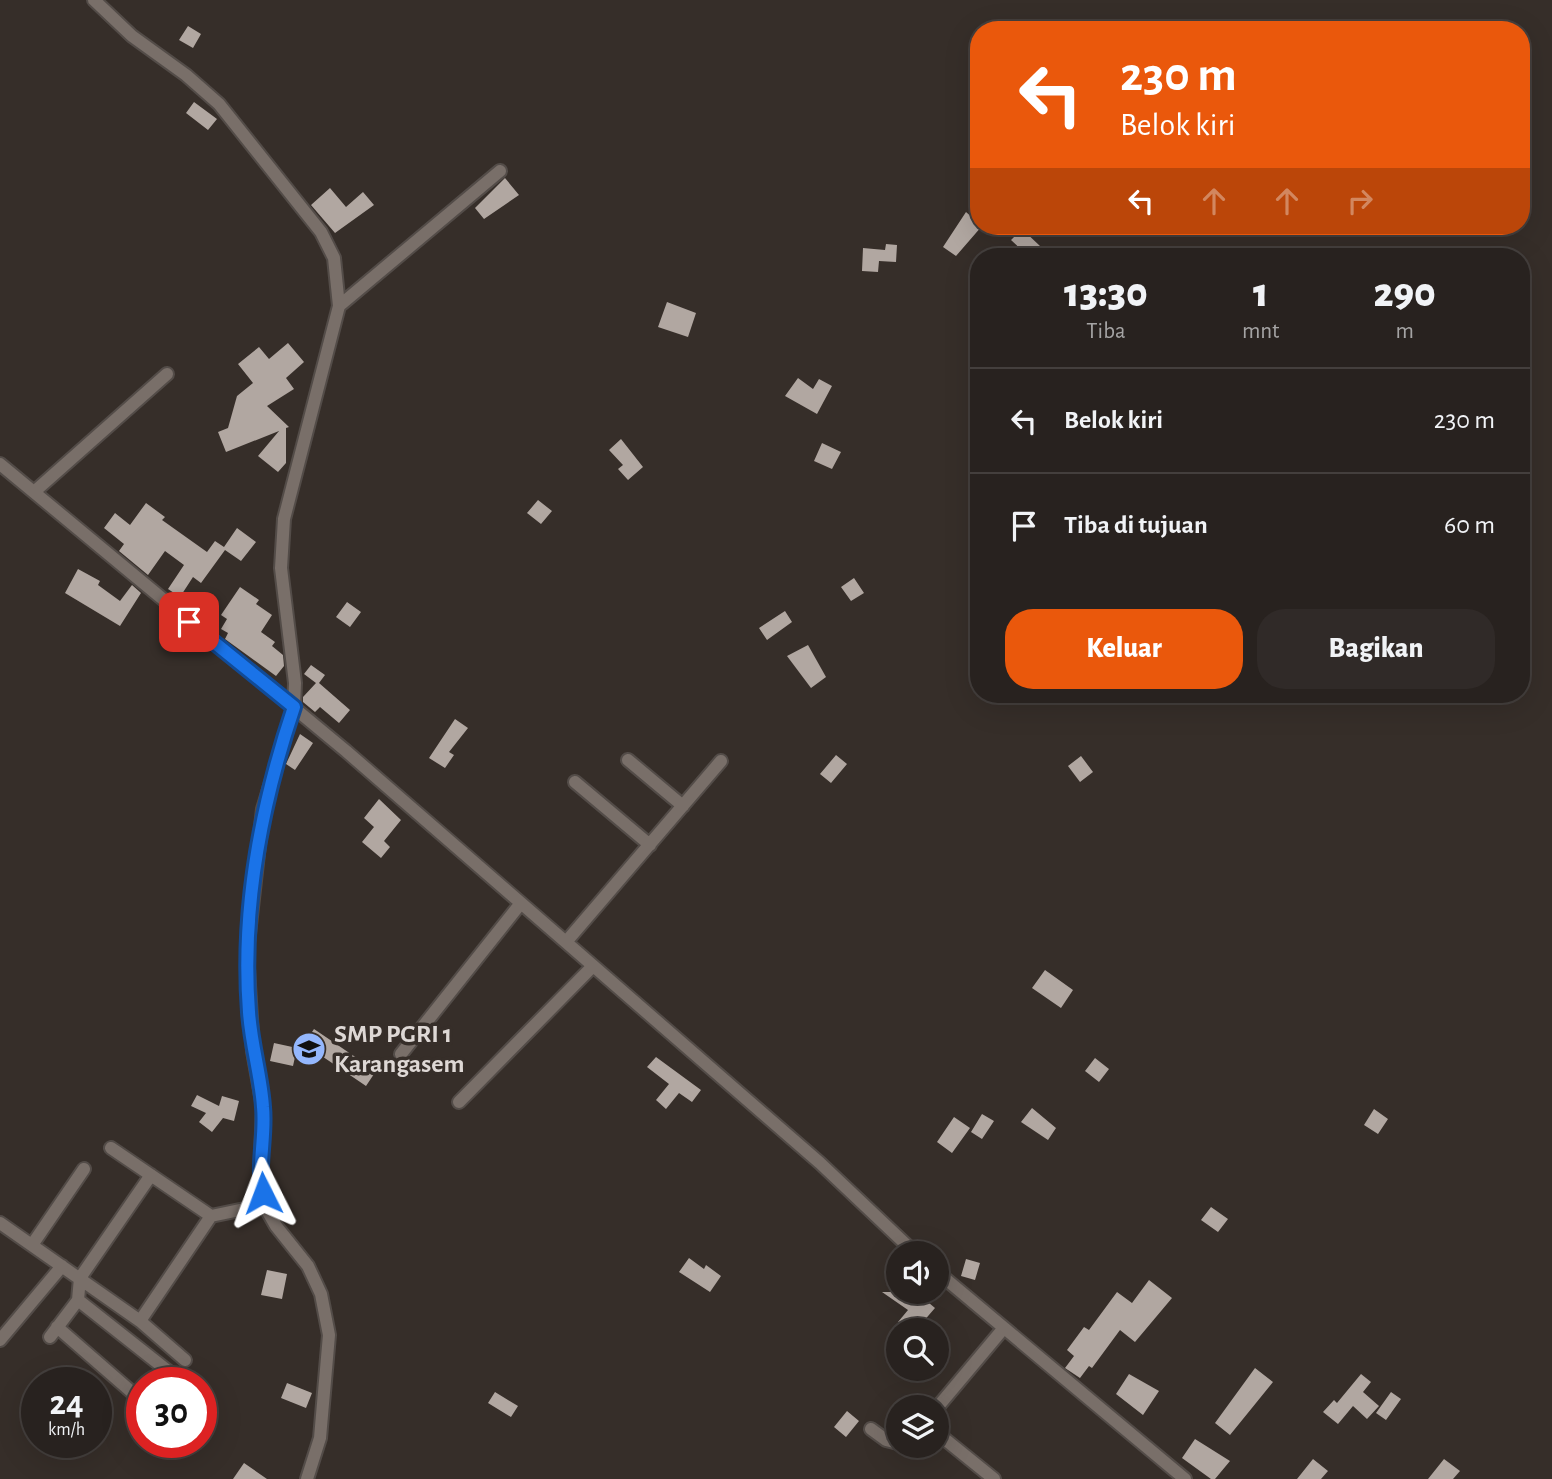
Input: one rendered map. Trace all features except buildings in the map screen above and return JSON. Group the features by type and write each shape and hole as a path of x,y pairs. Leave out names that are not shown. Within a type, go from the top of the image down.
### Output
{"street":[{"path":"94,0 132,37 186,75 219,104 321,232 334,258 339,306 284,519 281,568 295,683 294,707 264,809 247,952 253,1051 263,1107 260,1178 264,1205 276,1226 308,1265 321,1294 329,1335 320,1438 307,1479"},
{"path":"339,306 500,171"},
{"path":"34,492 167,374"},
{"path":"0,464 294,707 820,1163 902,1241"},
{"path":"628,760 683,806"},
{"path":"566,943 721,761"},
{"path":"575,782 650,845"},
{"path":"401,1054 521,903"},
{"path":"459,1102 593,966"},
{"path":"111,1148 211,1216"},
{"path":"32,1245 84,1169"},
{"path":"126,1388 54,1332 78,1300 80,1278 151,1175"},
{"path":"140,1321 211,1216 264,1205"},
{"path":"0,1242 5,1227 140,1321 185,1360"},
{"path":"0,1340 62,1266"},
{"path":"949,1282 1185,1479"},
{"path":"78,1300 162,1367"},
{"path":"948,1395 1003,1329"},
{"path":"871,1429 886,1440"},
{"path":"949,1443 994,1479"}],"place":[{"name":"SMP PGRI 1 Karangasem","path":"309,1049"}],"route":[{"path":"189,622 242,662 294,707 264,809 256,857 247,952 248,1010 263,1107 260,1178 263,1193"}]}
